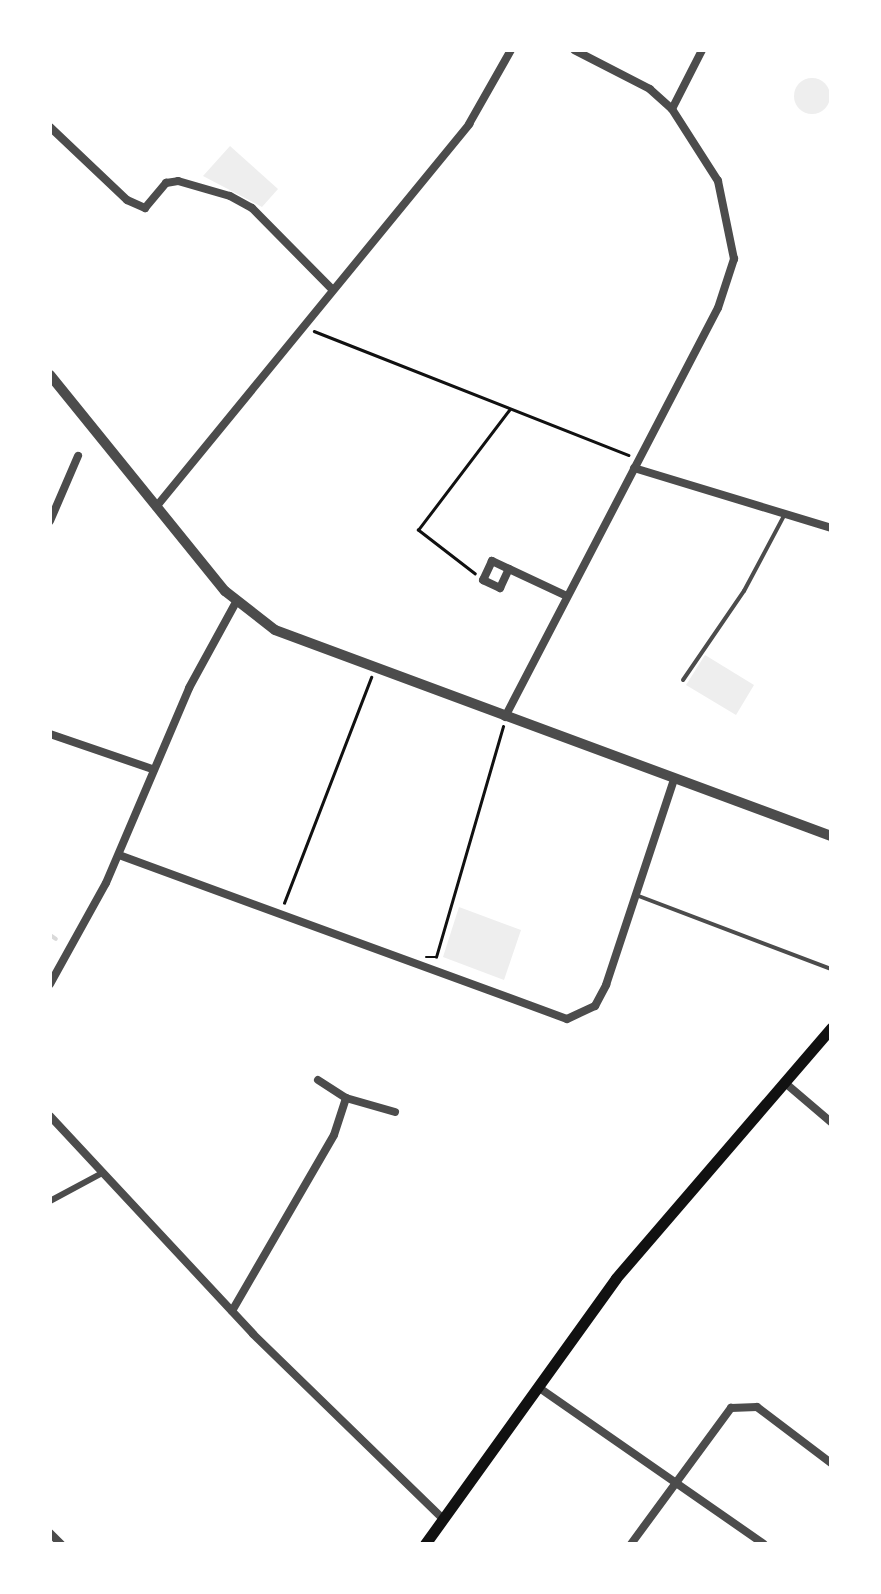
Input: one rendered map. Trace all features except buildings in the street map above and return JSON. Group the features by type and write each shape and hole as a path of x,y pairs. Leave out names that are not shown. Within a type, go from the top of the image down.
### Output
{"main road":[{"path":"424,1544 646,1240 831,1028"}],"street":[{"path":"156,507 470,124 510,50"},
{"path":"505,717 718,308 734,259 718,181 672,108 650,90 574,50"},
{"path":"672,108 702,50"},
{"path":"50,126 127,200 144,208 166,183 178,181 242,202 334,290"},
{"path":"50,375 236,602 276,630 374,670 831,836"},
{"path":"50,521 78,456"},
{"path":"636,463 831,528"},
{"path":"509,569 500,588 483,580 492,560 567,596"},
{"path":"50,984 119,855 152,769 236,602"},
{"path":"50,734 152,769"},
{"path":"119,855 278,919 422,968 528,1010 573,1018 595,1006 606,985 674,780"},
{"path":"318,1080 346,1098 396,1112"},
{"path":"784,1082 831,1122"},
{"path":"232,1311 334,1136 346,1098"},
{"path":"50,1116 232,1311 442,1518"},
{"path":"50,1202 102,1173"},
{"path":"538,1387 764,1544"},
{"path":"631,1544 737,1405 757,1407 831,1462"},
{"path":"50,1532 61,1544"}],"lane":[{"path":"683,680 744,591 785,514"},
{"path":"636,895 831,969"}],"path":[{"path":"304,326 636,463"},
{"path":"483,580 418,530 510,409"},
{"path":"278,919 374,670"},
{"path":"422,968 428,954 436,957 505,717"}],"shaded area":[{"path":"812,78 825,83 830,96 825,109 812,114 799,109 794,96 799,83"},
{"path":"230,146 278,189 262,207 203,176"},
{"path":"705,655 754,685 736,715 686,685"},
{"path":"459,907 521,930 504,980 443,957"}],"waterway":[{"path":"50,935 56,939"}]}
